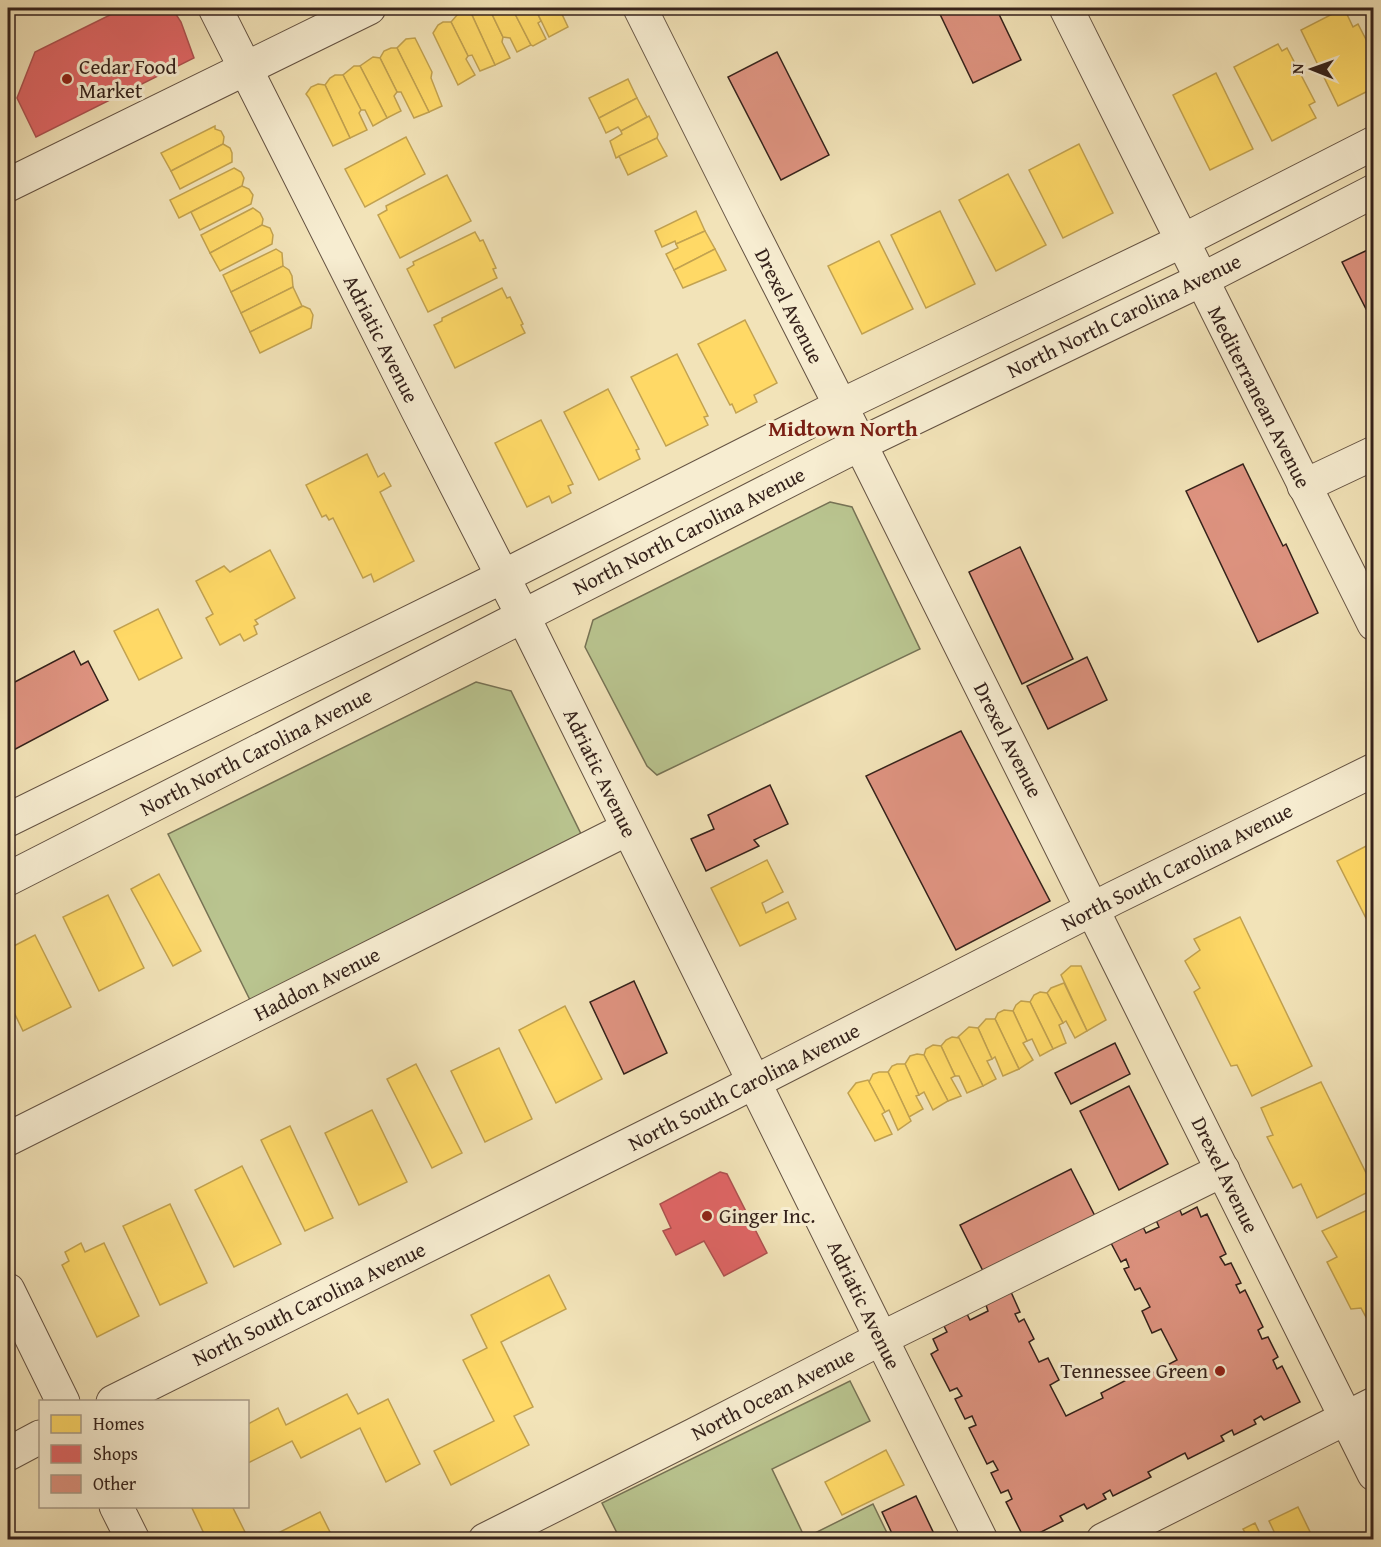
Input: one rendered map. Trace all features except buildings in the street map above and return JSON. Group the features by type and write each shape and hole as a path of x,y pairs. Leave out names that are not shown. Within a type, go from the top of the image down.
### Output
{"street":[{"name":"Adriatic Avenue","path":"215,8 523,616 981,1539"},
{"path":"8,185 369,8"},
{"name":"Drexel Avenue","path":"640,8 1223,1170 1360,1411 1374,1474"},
{"name":"Mediterranean Avenue","path":"1066,8 1374,624"},
{"name":"North North Carolina Avenue","path":"8,820 502,577 840,406 1182,241 1374,143"},
{"name":"North North Carolina Avenue","path":"8,879 860,444 1201,280 1374,191"},
{"path":"1304,486 1374,453"},
{"name":"North South Carolina Avenue","path":"114,1400 1374,770"},
{"name":"Haddon Avenue","path":"8,1139 627,829"},
{"name":"North Ocean Avenue","path":"485,1539 880,1339 1223,1170"},
{"path":"8,1290 63,1400"},
{"path":"1103,1539 1360,1411"},
{"path":"8,1454 39,1438"},
{"path":"117,1508 133,1539"}],"green space":[{"path":"830,502 852,507 920,649 657,775 647,766 585,647 593,620"},
{"path":"476,682 511,691 583,838 251,1002 168,834"},
{"path":"850,1381 870,1421 772,1469 805,1538 873,1504 889,1537 884,1540 620,1539 602,1503"}],"place":[{"name":"Cedar Food Market","path":"67,79"},
{"name":"Ginger Inc.","path":"707,1216"},
{"name":"Tennessee Green","path":"1220,1371"}],"district":[{"name":"Midtown North","path":"843,428"}]}
